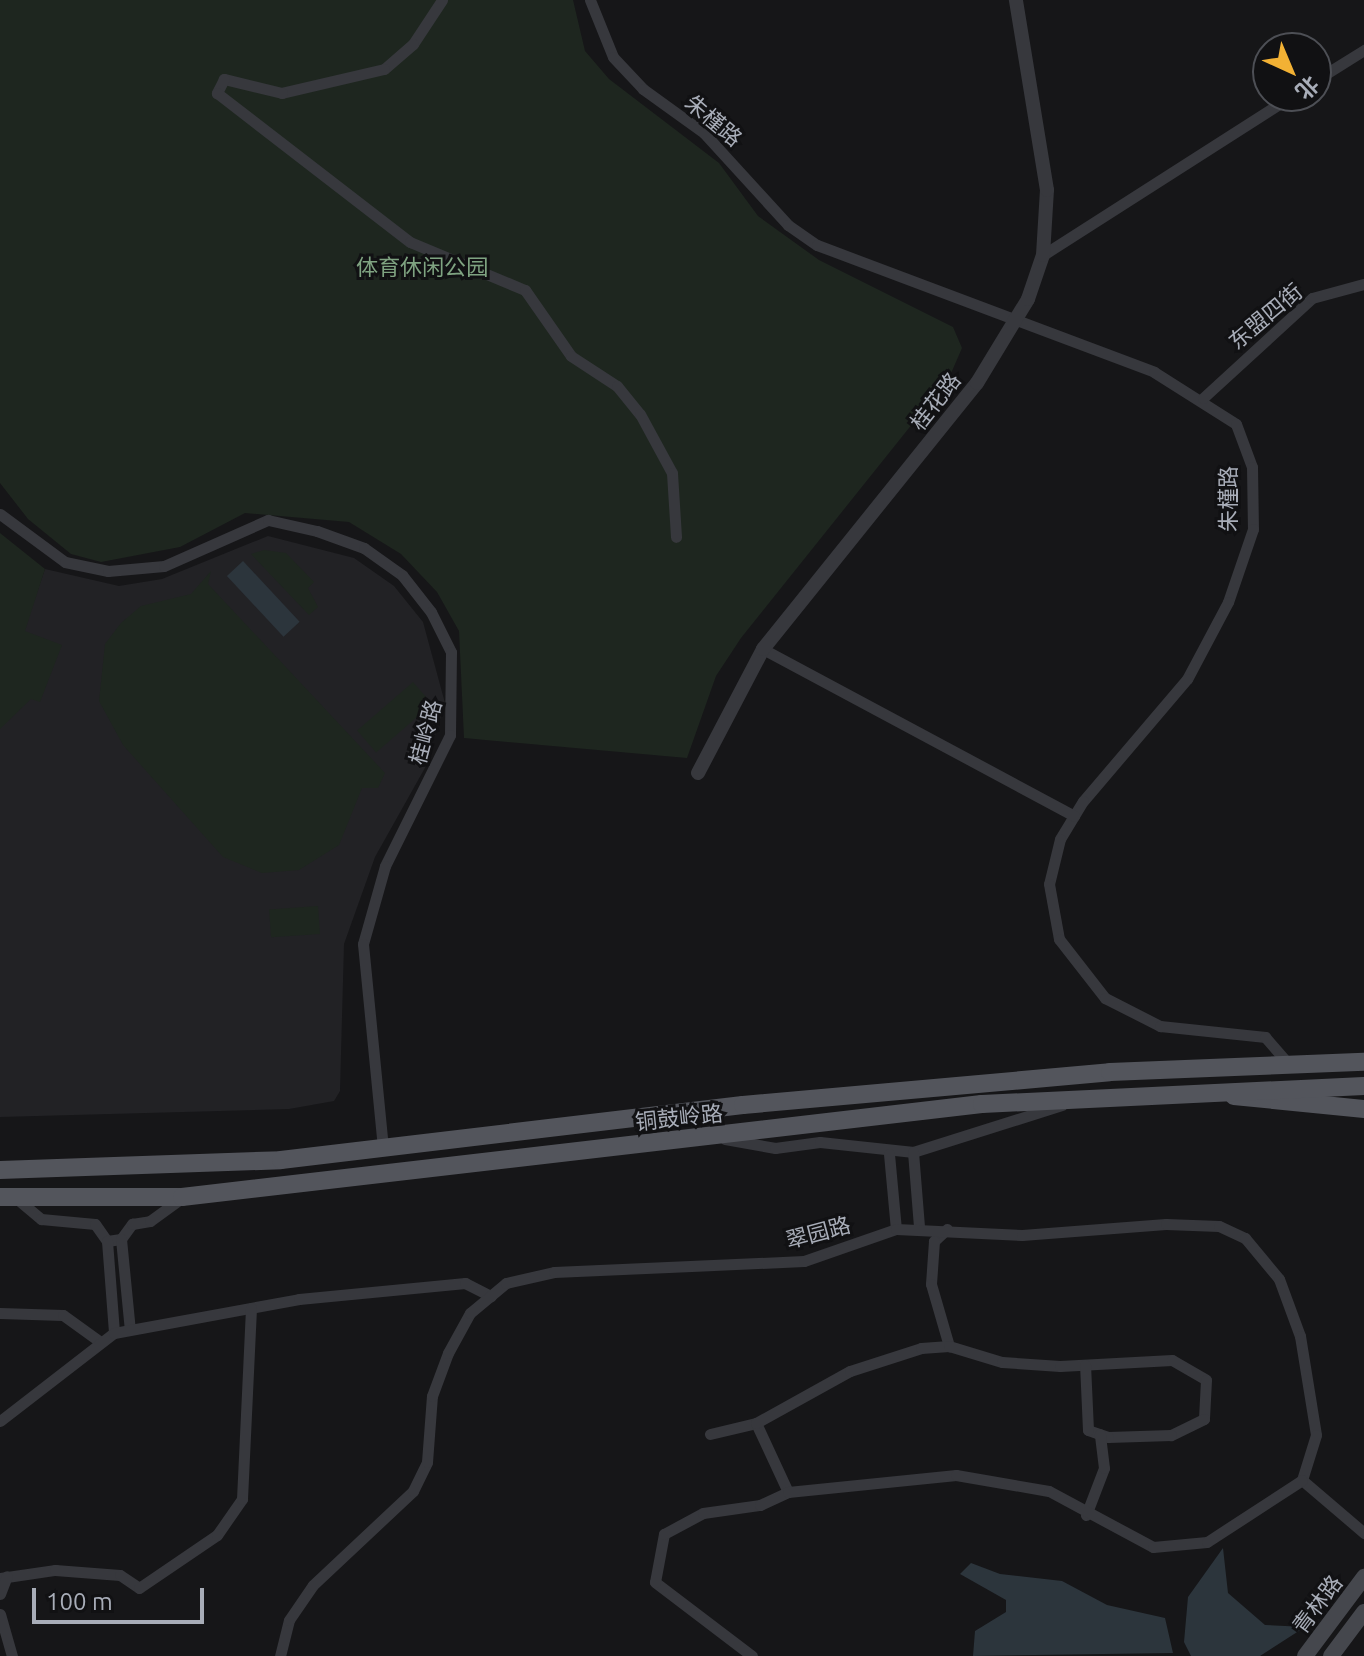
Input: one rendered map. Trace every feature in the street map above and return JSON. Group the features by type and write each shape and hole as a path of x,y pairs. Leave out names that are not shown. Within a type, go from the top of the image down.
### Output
{"main road":[{"name":"铜鼓岭路","path":"0,1170 138,1170 383,1148 789,1101 1287,1062 1364,1062"},
{"name":"铜鼓岭路","path":"8,1197 184,1196 1079,1099 1364,1086"},
{"path":"1211,1091 1277,1106 1364,1109"},
{"path":"490,1135 493,1161"},
{"name":"青林路","path":"1305,1656 1364,1577"},
{"name":"青林路","path":"1331,1656 1364,1612"}],"street":[{"path":"442,0 413,44 384,69 282,93 224,79 217,93 410,242 525,290 571,356 617,386 640,414 672,473 676,537"},
{"name":"朱槿路","path":"590,0 613,57 643,89 704,133 788,225 848,259 1154,372 1203,398 1236,424 1252,467 1253,529 1228,602 1187,679 1074,816 1049,884 1059,939 1085,976 1133,1016 1160,1026 1248,1032 1278,1046 1287,1062"},
{"name":"桂花路","path":"698,773 763,649 977,383 1015,322 1043,255 1042,124 1016,0"},
{"path":"1332,70 1364,50"},
{"path":"1043,255 1267,112"},
{"name":"东盟四街","path":"1203,398 1312,298 1364,284"},
{"name":"桂岭路","path":"0,514 65,562 108,571 164,566 268,520 317,531 364,548 402,575 431,612 451,652 450,735 385,866 363,944 383,1148"},
{"path":"763,649 1074,816"},
{"path":"717,1137 889,1154 913,1152 1079,1099"},
{"path":"913,1152 919,1227"},
{"path":"889,1154 896,1229"},
{"path":"130,1330 121,1239 132,1224 150,1221 184,1196"},
{"path":"8,1197 41,1219 95,1224 107,1241 114,1333"},
{"name":"翠园路","path":"280,1656 289,1620 313,1585 413,1491 427,1462 432,1396 448,1353 470,1313 506,1283 554,1272 804,1261 896,1229 919,1227 1022,1235 1166,1224 1219,1226 1245,1238 1279,1279 1300,1336 1316,1435 1302,1480"},
{"path":"947,1229 934,1241 931,1284 949,1346"},
{"path":"107,1241 121,1239"},
{"path":"0,1421 99,1341 114,1333 251,1308 465,1283 491,1296"},
{"path":"0,1594 3,1577 55,1570 120,1575 139,1588 217,1535 242,1499 251,1308"},
{"path":"0,1313 63,1315 99,1341"},
{"path":"710,1434 756,1423 850,1371 949,1346 1002,1362 1085,1365 1172,1360 1206,1380 1204,1419 1171,1435 1100,1434 1088,1430 1085,1365"},
{"path":"756,1423 788,1492"},
{"path":"1086,1515 1104,1468 1100,1434"},
{"path":"752,1656 655,1582 664,1534 703,1513 760,1505 788,1492 956,1475 1049,1491 1086,1515 1153,1547 1207,1542 1302,1480 1364,1533"},
{"path":"0,1614 12,1656"}],"shaded area":[{"path":"268,536 354,558 394,586 423,622 445,703 426,766 375,857 344,944 340,1091 334,1101 289,1109 0,1117 0,699 45,569 119,586 162,579"},
{"path":"243,561 300,622 284,637 227,576"},
{"path":"1223,1548 1228,1593 1265,1625 1305,1627 1260,1656 1191,1656 1184,1642 1188,1597"},
{"path":"971,1563 1000,1574 1062,1581 1107,1605 1165,1618 1173,1653 973,1656 975,1631 1006,1612 1006,1600 960,1574"}],"green space":[{"name":"体育休闲公园","path":"0,0 573,0 585,51 609,79 719,163 758,216 819,260 953,327 962,348 949,378 741,638 716,676 687,758 464,738 459,631 437,592 401,554 349,522 245,513 180,547 101,562 71,554 28,519 0,483"},
{"path":"0,533 45,569 25,631 62,645 40,702 31,699 0,729"},
{"path":"264,550 286,553 314,582 308,588 318,607 309,615 251,554"},
{"path":"211,571 208,584 385,773 378,788 362,788 339,845 299,870 262,873 223,857 123,745 99,701 105,644 121,623 141,606 191,594"},
{"path":"413,682 432,704 376,752 357,731"},
{"path":"318,906 320,934 271,937 269,909"}]}
